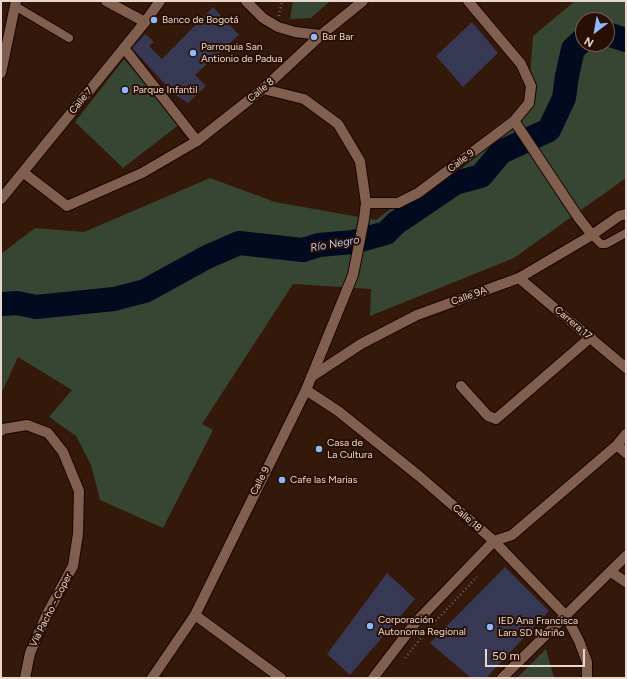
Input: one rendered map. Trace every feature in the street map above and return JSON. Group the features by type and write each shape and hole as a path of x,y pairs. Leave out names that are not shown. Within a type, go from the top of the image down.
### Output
{"street":[{"path":"106,1 144,22"},
{"name":"Calle 7","path":"1,199 24,173 160,1"},
{"path":"246,1 263,18 278,27 295,32 321,35"},
{"name":"Calle 8","path":"24,173 66,206 142,172 197,141 263,89 321,35 363,1"},
{"name":"Calle 9","path":"152,678 195,615 306,390 353,275 366,203 398,203 418,193 515,123 529,103 531,86 521,64 468,1"},
{"path":"1,73 16,3"},
{"path":"124,48 197,141"},
{"path":"263,89 304,99 338,124 360,161 366,203"},
{"path":"515,123 578,217 592,235"},
{"name":"Calle 9A","path":"311,377 361,344 417,315 519,278 592,235 619,216 626,214"},
{"name":"Carrera 17","path":"519,278 626,368"},
{"path":"461,386 488,416 496,419 591,337"},
{"name":"Calle 18","path":"306,390 351,421 419,476 494,541 566,616 579,641 587,662 587,678"},
{"name":"Vía Pacho - Coper","path":"1,431 3,428 28,425 48,433 63,452 79,491 78,534 73,566 46,616 30,653 25,678"},
{"path":"373,678 416,622 494,541 512,535 617,445 626,434"},
{"path":"617,445 626,453"},
{"path":"502,678 626,556"},
{"path":"611,572 626,582"},
{"path":"195,615 280,678"}],"lane":[{"path":"16,3 69,38"},
{"path":"592,235 602,244 606,244 626,233"}],"path":[{"path":"402,661 430,627 482,572"}],"green space":[{"path":"293,1 330,1 311,18 290,19"},
{"path":"575,1 626,1 626,178 514,258 370,316 371,289 293,284 202,424 213,430 163,528 100,500 91,465 76,436 49,417 72,390 18,357 1,394 1,254 35,228 84,232 210,178 275,202 376,220 528,102 533,36"},
{"name":"Parque Infantil","path":"124,59 180,124 123,168 75,122"},
{"path":"546,649 554,678 517,678"}],"building":[{"name":"Parroquia San Antionio de Padua","path":"213,7 239,35 195,75 206,86 188,103 174,94 132,48 145,34 154,42 149,46 162,59"},
{"path":"472,22 498,53 463,87 436,56"},
{"name":"IED Ana Francisca Lara SD Nariño","path":"505,567 549,611 486,678 471,678 430,643"},
{"name":"Corporación Autonoma Regional","path":"387,573 415,599 350,675 327,654"}],"waterway":[{"name":"Río Negro","path":"615,37 626,40"},
{"name":"Río Negro","path":"1,304 17,303 36,307 114,299 145,291 207,257 239,243 303,250 319,245 353,242 386,233 396,223 455,183 481,176 501,152 549,130 564,98 567,76 573,49 575,47"}],"place":[{"name":"Banco de Bogotá","path":"154,20"},
{"name":"Bar Bar","path":"314,37"},
{"name":"Parroquia San Antionio de Padua","path":"193,53"},
{"name":"Parque Infantil","path":"125,90"},
{"name":"Casa de La Cultura","path":"319,449"},
{"name":"Cafe las Marias","path":"282,480"},
{"name":"Corporación Autonoma Regional","path":"370,626"},
{"name":"IED Ana Francisca Lara SD Nariño","path":"490,627"}]}
